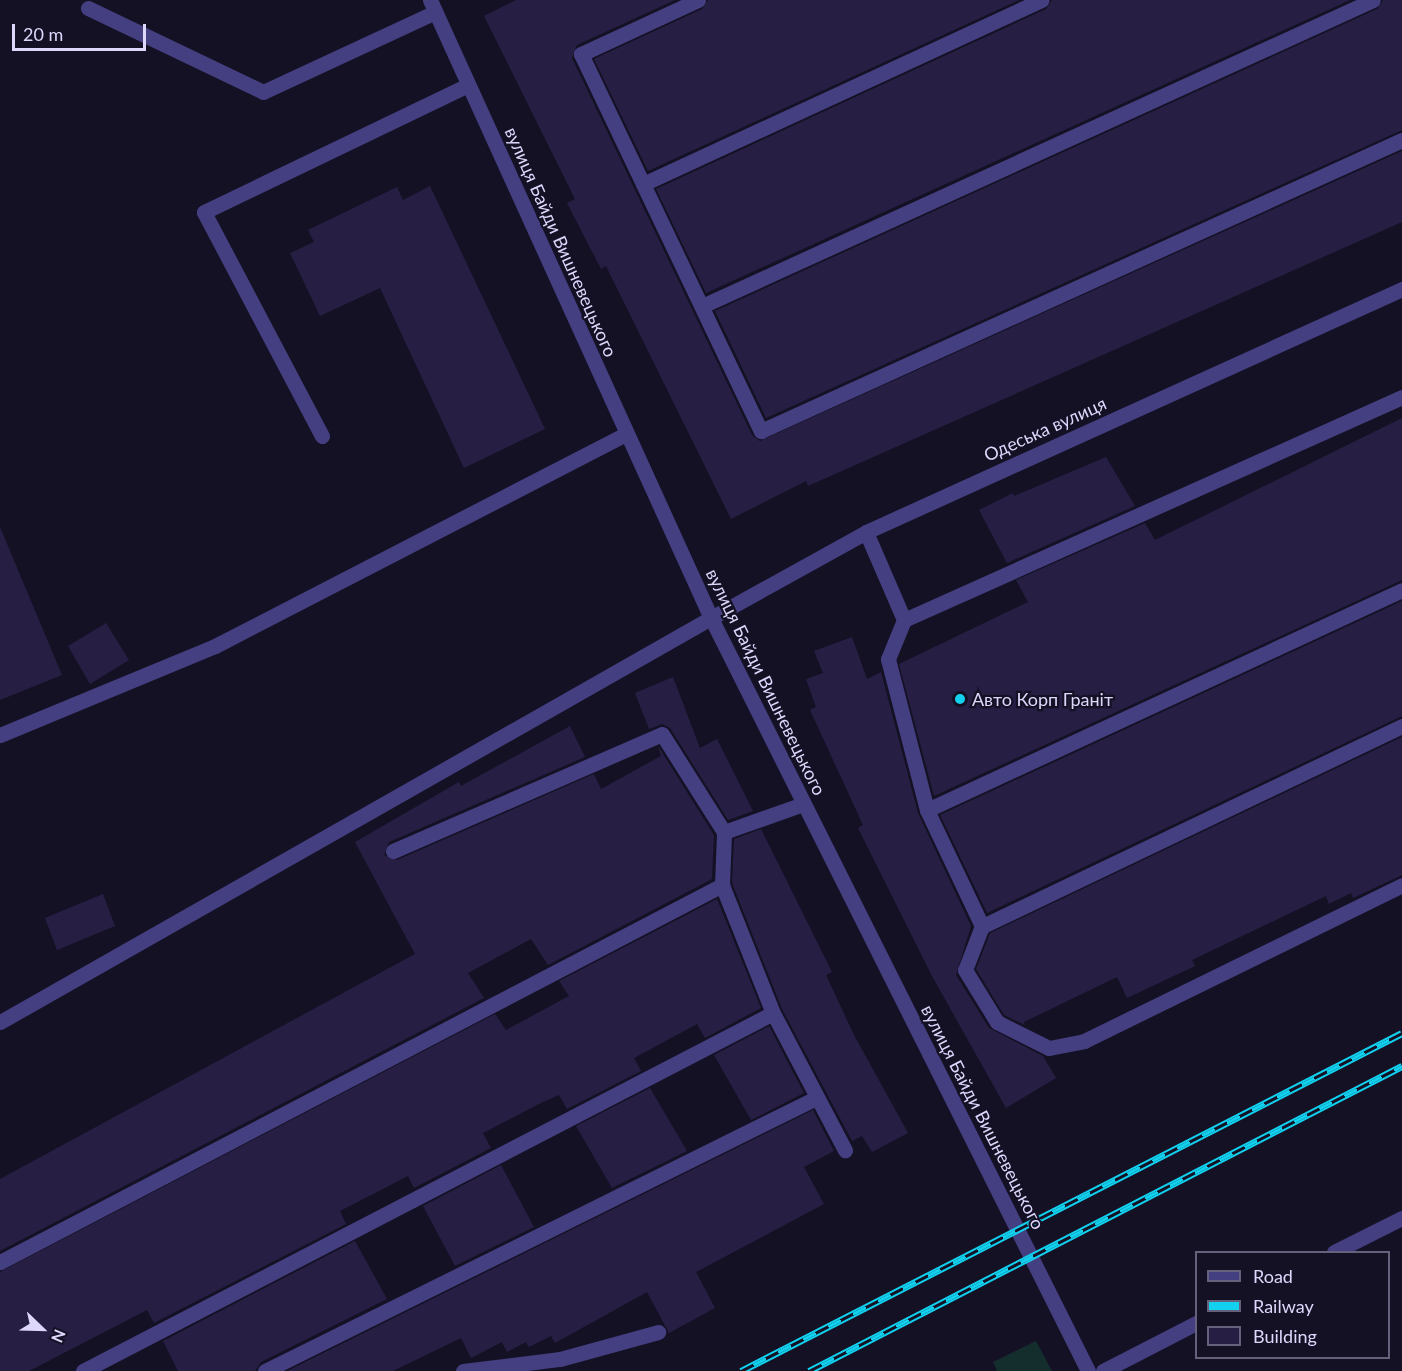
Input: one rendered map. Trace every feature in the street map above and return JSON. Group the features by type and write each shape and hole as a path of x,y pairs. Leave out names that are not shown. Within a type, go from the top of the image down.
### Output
{"street":[{"path":"698,0 581,54 761,430 1402,140"},
{"path":"643,184 1042,0"},
{"path":"702,306 1373,0"},
{"path":"87,8 264,92 433,6"},
{"name":"вулиця Байди Вишневецького","path":"433,6 711,618 1088,1371"},
{"path":"322,436 204,212 468,85"},
{"name":"Одеська вулиця","path":"0,1022 866,532 1402,289"},
{"path":"982,926 927,810 888,659 904,620 1402,397"},
{"path":"0,735 215,646 626,434"},
{"path":"866,532 904,620"},
{"path":"927,810 1402,590"},
{"path":"1402,726 982,926 965,970 997,1022 1049,1048 1084,1041 1402,885"},
{"path":"393,851 662,734 724,832 722,885 773,1013 845,1150"},
{"path":"724,832 803,804"},
{"path":"0,1262 722,885"},
{"path":"83,1371 773,1013"},
{"path":"265,1371 816,1098"},
{"path":"1336,1251 1402,1218"},
{"path":"1103,1371 1195,1324"},
{"path":"463,1371 560,1359 658,1332"}],"green space":[{"path":"1036,1341 1052,1371 997,1371 993,1362"}],"building":[{"path":"516,0 675,0 577,45 572,58 752,435 760,441 1402,151 1402,222 808,486 806,481 731,519 606,266 601,269 567,203 575,199 484,16"},
{"path":"708,0 1019,0 648,171 594,59 702,9"},
{"path":"1052,0 1350,0 706,293 656,189 1046,9"},
{"path":"1383,0 1402,0 1402,130 766,418 715,311 1377,9"},
{"path":"430,186 545,429 464,468 380,288 320,316 290,253 314,242 308,230 397,187 403,200"},
{"path":"1402,418 1402,580 934,796 899,664 1028,602 1016,580 1145,523 1155,540"},
{"path":"1106,457 1135,506 1007,563 979,510 1013,493 1014,496"},
{"path":"0,527 62,675 0,700"},
{"path":"1402,601 1402,716 987,913 940,815"},
{"path":"106,623 129,660 90,684 68,646"},
{"path":"852,637 867,679 881,672 918,813 971,926 956,975 989,1028 1043,1056 1056,1078 1006,1108 932,976 858,828 863,825 810,710 816,707 806,679 823,673 814,651"},
{"path":"673,677 700,748 717,739 753,811 728,820 670,728 662,724 649,729 635,693"},
{"path":"570,726 585,757 389,842 384,855 397,860 594,774 601,789 661,756 658,746 714,835 712,879 548,965 531,939 468,973 484,998 0,1251 0,1179 415,954 355,842 459,782 461,786"},
{"path":"1402,737 1402,875 1353,898 1351,893 1329,904 1326,896 1192,960 1195,966 1127,998 1117,977 1024,1022 1025,1025 1004,1015 976,969 990,933"},
{"path":"761,829 832,972 826,975 854,1035 908,1133 872,1152 862,1136 852,1141 782,1009 732,883 734,839"},
{"path":"103,894 115,926 57,950 45,918"},
{"path":"717,899 761,1008 705,1038 697,1024 634,1058 641,1071 567,1109 559,1095 483,1133 491,1148 414,1188 408,1176 340,1211 346,1224 154,1323 147,1310 29,1371 0,1371 0,1272 495,1014 506,1030 569,996 559,981"},
{"path":"769,1026 804,1093 751,1120 714,1055"},
{"path":"650,1088 687,1151 612,1188 576,1126"},
{"path":"813,1110 834,1151 804,1167 824,1204 696,1272 715,1308 669,1333 647,1292 555,1343 551,1336 529,1347 526,1342 507,1352 502,1342 471,1358 461,1338 393,1371 287,1371"},
{"path":"501,1165 534,1227 455,1266 423,1206"},
{"path":"355,1241 387,1299 261,1362 255,1371 178,1371 163,1341"}],"railway":[{"path":"741,1371 1402,1033"},
{"path":"809,1371 1402,1066"}],"place":[{"name":"Авто Корп Граніт","path":"960,699"}]}
